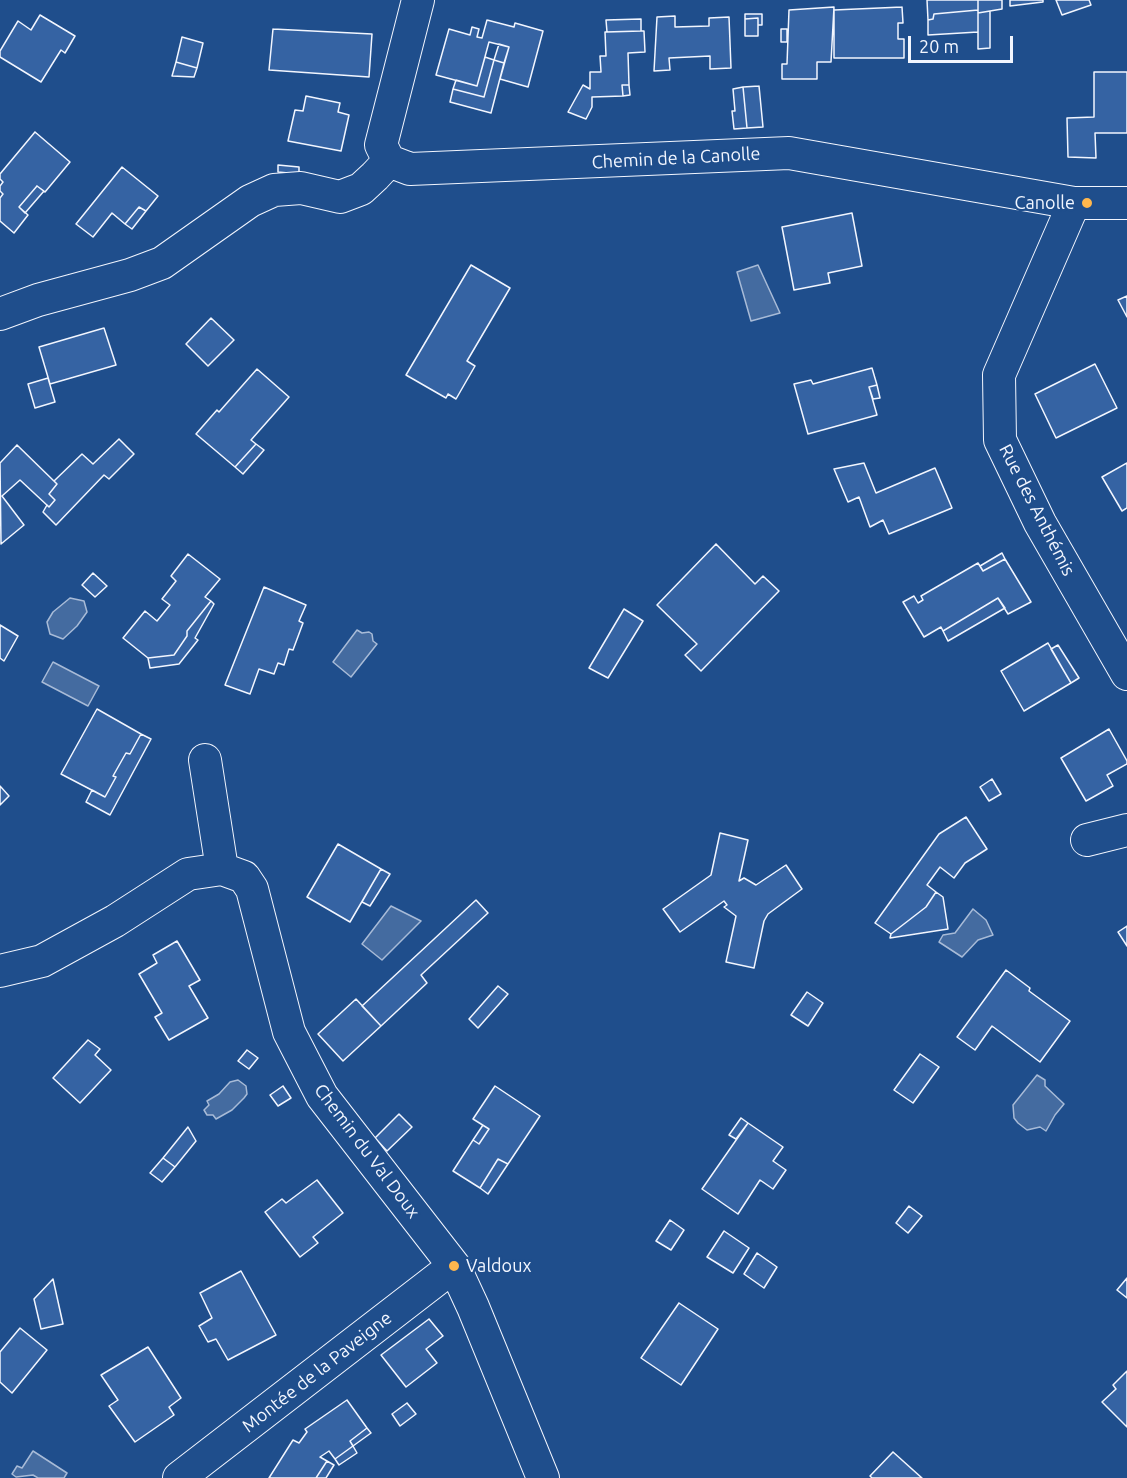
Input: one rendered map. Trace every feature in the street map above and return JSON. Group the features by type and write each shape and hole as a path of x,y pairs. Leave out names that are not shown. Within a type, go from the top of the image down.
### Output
{"street":[{"path":"0,314 38,300 130,275 162,263 250,201 274,190 301,188 339,197 361,189 388,161 381,145 418,0"},
{"name":"Chemin de la Canolle","path":"388,161 410,169 789,153 1074,203 1127,203"},
{"name":"Rue des Anthémis","path":"1074,203 999,375 1000,440 1040,523 1127,674"},
{"path":"0,971 42,962 115,921 188,874 222,869 205,760"},
{"path":"1087,840 1127,830"},
{"name":"Chemin du Val Doux","path":"222,869 244,877 252,889 289,1032 322,1096 454,1266 543,1478"},
{"name":"Montée de la Paveigne","path":"179,1478 454,1266"}],"water":[{"path":"758,265 780,313 751,321 737,272"},
{"path":"70,598 84,601 87,612 77,626 63,639 50,634 47,622 53,612"},
{"path":"357,630 372,634 373,641 377,644 351,677 333,662"},
{"path":"53,662 99,686 88,706 42,682"},
{"path":"391,906 421,921 382,960 362,944"},
{"path":"973,909 986,920 993,935 978,940 962,957 939,942 943,935 955,933"},
{"path":"1037,1075 1045,1080 1045,1086 1064,1104 1046,1131 1040,1127 1027,1130 1014,1118 1013,1105"},
{"path":"238,1080 246,1086 247,1094 244,1098 232,1110 216,1119 213,1115 207,1115 204,1110 209,1105 207,1101 219,1094 230,1082"},
{"path":"33,1451 67,1473 64,1478 38,1478 33,1475 16,1477 12,1474 17,1466 22,1468"}],"building":[{"path":"927,0 978,0 978,10 934,14 933,19 928,20"},
{"path":"978,0 1002,0 1002,9 978,13"},
{"path":"1010,0 1043,0 1043,2 1010,6"},
{"path":"1056,0 1089,0 1091,5 1062,15"},
{"path":"834,7 831,62 817,62 817,79 782,79 782,64 787,64 789,10"},
{"path":"902,7 903,23 898,23 898,39 904,39 904,58 834,58 834,10"},
{"path":"978,10 978,32 928,35 928,20 933,19 934,14"},
{"path":"990,11 990,48 978,49 978,13"},
{"path":"745,14 762,14 762,25 758,25 758,18 745,19"},
{"path":"40,15 75,36 65,53 61,50 41,82 0,57 0,51 18,21 31,30"},
{"path":"675,16 675,27 709,26 709,18 729,17 731,68 710,69 710,56 669,58 670,70 654,71 657,17"},
{"path":"758,18 758,36 745,36 745,19"},
{"path":"641,19 641,31 607,32 606,20"},
{"path":"487,20 514,27 515,23 543,31 528,87 500,79 509,47 489,42 477,86 436,75 449,29 470,35 472,27 479,29 477,37 482,38"},
{"path":"273,29 372,34 369,77 269,70"},
{"path":"781,29 787,29 787,42 781,42"},
{"path":"644,31 645,52 628,53 629,85 622,85 623,96 592,97 592,107 586,119 568,112 583,85 590,89 590,72 601,72 600,56 606,56 605,32"},
{"path":"182,37 203,43 197,68 176,62"},
{"path":"499,44 509,47 504,63 494,60"},
{"path":"485,57 494,60 484,97 453,89 456,80 477,86"},
{"path":"494,60 504,63 491,113 450,102 453,89 484,97"},
{"path":"176,62 197,68 194,77 172,76"},
{"path":"1094,72 1127,72 1127,133 1095,133 1096,158 1068,157 1067,118 1094,117"},
{"path":"622,85 629,85 630,95 623,96"},
{"path":"759,86 763,127 747,128 743,87"},
{"path":"743,87 747,128 734,129 733,89"},
{"path":"306,96 340,103 338,112 349,115 341,151 288,141 295,110 303,111"},
{"path":"35,132 70,162 45,192 37,186 19,207 28,215 14,233 0,221 0,198 3,194 0,186 3,182 0,174"},
{"path":"278,165 299,167 299,174 278,172"},
{"path":"122,167 158,196 146,211 139,207 125,224 112,213 93,237 76,224"},
{"path":"37,186 44,191 25,213 19,207"},
{"path":"139,207 146,211 132,229 125,224"},
{"path":"852,213 862,266 828,273 830,283 794,290 782,227"},
{"path":"471,265 510,288 467,361 475,366 456,399 448,394 446,398 406,375"},
{"path":"1127,296 1127,317 1118,300"},
{"path":"211,318 234,340 208,366 186,344"},
{"path":"104,328 116,365 50,384 39,347"},
{"path":"1095,364 1117,408 1056,438 1035,394"},
{"path":"872,368 877,385 869,387 877,415 808,434 794,384 811,380 813,384"},
{"path":"257,369 289,397 251,440 256,444 235,467 196,434"},
{"path":"48,378 55,402 35,408 28,384"},
{"path":"877,385 880,398 873,399 869,387"},
{"path":"119,439 134,454 109,479 104,475 56,525 43,512 47,505 49,507 55,500 49,494 57,484 54,481 82,454 93,464"},
{"path":"256,444 264,450 243,474 235,467"},
{"path":"17,445 57,484 49,494 55,500 49,507 20,480 2,496 24,525 1,544 0,463"},
{"path":"864,463 876,493 935,468 952,508 889,534 883,520 870,527 859,497 848,502 834,469"},
{"path":"1127,463 1127,508 1122,511 1102,477"},
{"path":"716,544 755,584 763,576 779,591 701,671 685,655 697,644 657,605"},
{"path":"1002,553 1005,559 983,571 980,566"},
{"path":"188,554 220,579 205,597 211,601 187,631 187,636 174,655 148,658 123,638 145,611 157,621 170,605 162,599 176,581 171,576"},
{"path":"1005,559 1031,602 1008,614 998,598 943,631 941,627 924,637 903,602 914,596 918,603 923,600 921,596 978,563 983,571"},
{"path":"93,573 107,586 95,597 82,585"},
{"path":"264,587 306,605 299,621 303,623 293,650 289,649 284,665 278,663 274,674 259,669 250,694 225,685"},
{"path":"998,598 1005,608 948,641 943,631"},
{"path":"211,601 214,604 195,638 198,640 179,664 150,668 148,658 174,655 187,636 187,631"},
{"path":"624,609 643,621 608,678 589,668"},
{"path":"0,625 18,636 4,661 0,658"},
{"path":"1048,643 1071,683 1024,711 1001,671"},
{"path":"1058,645 1079,678 1071,683 1051,649"},
{"path":"97,709 141,734 130,754 126,753 113,776 116,777 105,797 61,774"},
{"path":"1109,729 1127,764 1107,775 1113,786 1086,801 1061,758"},
{"path":"141,734 151,739 110,815 86,802 92,790 105,797 116,777 113,776 126,753 130,754"},
{"path":"992,779 1001,794 989,801 980,787"},
{"path":"0,786 9,796 0,805"},
{"path":"966,817 987,849 965,863 954,878 940,867 927,885 936,892 926,907 891,934 875,923 939,834"},
{"path":"720,833 748,840 739,881 744,878 756,885 786,865 802,889 768,914 764,921 754,968 726,962 736,916 724,907 727,905 724,901 680,932 663,909 711,875"},
{"path":"338,844 381,869 350,922 307,897"},
{"path":"381,869 390,874 370,906 362,902"},
{"path":"936,892 943,897 948,929 890,938 891,934 926,907"},
{"path":"476,900 488,913 421,975 427,983 381,1026 362,1006"},
{"path":"1127,926 1127,946 1118,932"},
{"path":"177,941 200,980 189,986 208,1018 169,1040 155,1017 162,1013 139,974 157,963 153,955"},
{"path":"1006,970 1030,988 1029,991 1070,1021 1040,1062 992,1026 975,1050 957,1037"},
{"path":"498,986 508,994 478,1028 469,1019"},
{"path":"807,992 823,1003 808,1026 791,1015"},
{"path":"356,999 381,1026 343,1061 318,1034"},
{"path":"88,1040 100,1049 95,1055 111,1070 80,1103 53,1078"},
{"path":"247,1050 258,1058 249,1069 238,1061"},
{"path":"920,1054 939,1067 913,1103 894,1090"},
{"path":"283,1086 291,1098 278,1106 270,1095"},
{"path":"495,1086 540,1116 508,1164 498,1159 480,1188 453,1171 473,1140 479,1144 489,1129 473,1119"},
{"path":"399,1114 412,1127 387,1151 375,1138"},
{"path":"741,1118 748,1123 736,1139 729,1135"},
{"path":"748,1123 783,1147 773,1161 786,1170 773,1189 760,1180 738,1214 702,1189"},
{"path":"483,1125 489,1129 479,1144 473,1140"},
{"path":"188,1127 196,1141 175,1167 163,1158"},
{"path":"163,1158 175,1167 162,1182 150,1173"},
{"path":"498,1159 508,1164 488,1194 480,1188"},
{"path":"317,1180 343,1213 313,1237 318,1243 300,1257 265,1212 282,1199 286,1203"},
{"path":"909,1206 922,1216 908,1233 896,1223"},
{"path":"670,1220 684,1230 671,1250 656,1241"},
{"path":"724,1231 749,1248 733,1273 707,1257"},
{"path":"757,1253 777,1267 764,1288 744,1274"},
{"path":"241,1271 276,1335 228,1360 216,1339 208,1342 199,1326 212,1318 200,1293"},
{"path":"1127,1278 1127,1298 1117,1290"},
{"path":"53,1279 63,1324 41,1329 34,1299"},
{"path":"679,1303 718,1329 681,1385 641,1358"},
{"path":"429,1319 443,1336 426,1349 437,1363 406,1387 381,1355"},
{"path":"20,1328 47,1350 12,1393 0,1382 0,1352"},
{"path":"148,1347 181,1398 169,1407 174,1415 135,1442 109,1406 118,1400 101,1375"},
{"path":"1127,1371 1127,1427 1102,1402 1116,1389 1113,1385"},
{"path":"347,1400 367,1428 350,1441 353,1446 335,1459 329,1451 320,1457 327,1461 316,1478 269,1478 293,1440 299,1443 307,1432 305,1429"},
{"path":"407,1403 416,1414 400,1426 392,1414"},
{"path":"367,1428 371,1433 353,1446 350,1441"},
{"path":"353,1446 357,1453 339,1465 335,1459"},
{"path":"893,1452 922,1478 872,1478 870,1476"},
{"path":"327,1461 334,1465 326,1478 316,1478"}],"place":[{"name":"Canolle","path":"1087,203"},
{"name":"Valdoux","path":"454,1266"}]}
